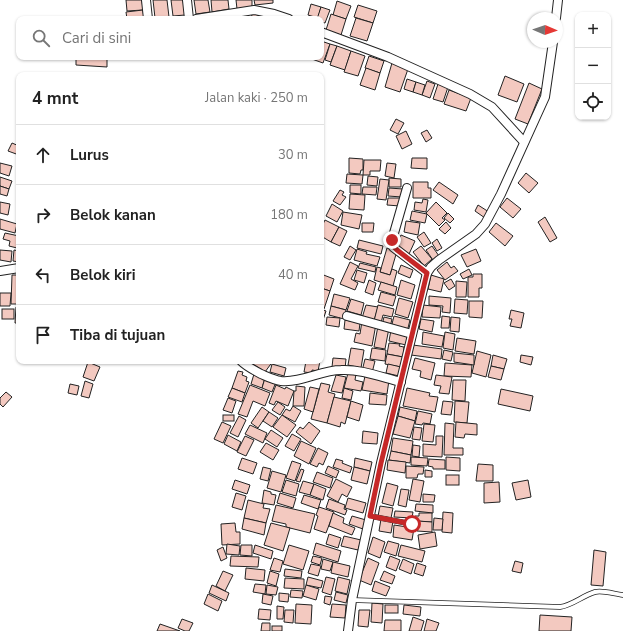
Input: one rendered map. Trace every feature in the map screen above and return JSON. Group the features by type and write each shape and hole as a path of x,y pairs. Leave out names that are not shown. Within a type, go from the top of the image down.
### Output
{"street":[{"path":"146,0 148,16"},
{"path":"187,0 189,16"},
{"path":"557,12 558,0"},
{"path":"219,16 254,10 280,16"},
{"path":"324,33 388,57 470,94 492,107 524,142"},
{"path":"348,631 352,600 370,516 427,273 439,260 476,234 484,224 501,194 545,97 552,48"},
{"path":"407,188 392,240 394,247 427,273"},
{"path":"0,271 16,268"},
{"path":"346,316 412,334"},
{"path":"244,364 280,381 298,380 334,370 354,370 401,382"}],"lane":[{"path":"370,516 412,524"},
{"path":"352,600 560,607 569,606 594,592 623,595"}],"building":[{"path":"126,0 142,0 143,10 127,11"},
{"path":"153,0 167,0 169,16 155,16"},
{"path":"171,0 183,0 185,15 173,16"},
{"path":"194,0 208,0 210,12 196,14"},
{"path":"211,0 228,0 229,9 212,12"},
{"path":"236,0 252,0 252,7 237,9"},
{"path":"254,0 273,0 273,3 255,5"},
{"path":"337,1 351,6 346,19 333,15"},
{"path":"311,4 321,7 319,16 308,15"},
{"path":"358,5 377,11 373,23 354,17"},
{"path":"321,7 330,10 325,23 324,16 318,16"},
{"path":"143,10 144,16 127,16 126,12"},
{"path":"253,13 260,16 252,16"},
{"path":"331,14 346,19 341,35 326,30"},
{"path":"356,18 373,23 367,41 350,36"},
{"path":"324,42 330,44 323,63 315,60 324,60"},
{"path":"330,44 337,46 331,62 325,60"},
{"path":"337,46 351,51 345,70 330,65"},
{"path":"351,51 365,56 358,76 344,72"},
{"path":"369,56 384,61 380,73 365,68"},
{"path":"76,60 107,60 107,67 76,65"},
{"path":"392,63 408,69 400,92 385,87"},
{"path":"366,68 380,73 375,90 360,85"},
{"path":"505,76 524,84 517,102 498,95"},
{"path":"407,79 416,82 413,92 404,89"},
{"path":"427,81 435,84 430,98 422,95"},
{"path":"416,82 425,85 422,95 413,92"},
{"path":"529,83 542,89 528,124 515,119"},
{"path":"438,84 448,87 443,102 433,99"},
{"path":"449,90 471,98 466,111 444,104"},
{"path":"396,119 404,123 398,134 390,130"},
{"path":"427,130 432,138 426,142 421,133"},
{"path":"406,131 412,144 402,149 396,136"},
{"path":"12,143 16,145 16,154 8,151"},
{"path":"349,158 363,159 363,170 361,170 360,174 349,173"},
{"path":"412,158 427,158 427,169 411,168"},
{"path":"364,160 381,160 380,171 370,171 370,175 363,175"},
{"path":"0,163 12,166 9,176 0,173"},
{"path":"387,163 396,164 394,178 385,176"},
{"path":"526,173 538,183 529,193 518,183"},
{"path":"347,174 363,175 362,184 346,183"},
{"path":"368,176 378,177 377,186 367,185"},
{"path":"0,177 12,181 9,189 0,186"},
{"path":"389,178 401,179 401,187 389,187"},
{"path":"380,179 389,180 386,200 377,199"},
{"path":"413,182 428,182 428,188 431,188 431,198 413,198"},
{"path":"439,182 458,195 453,204 433,190"},
{"path":"350,185 361,185 361,194 350,193"},
{"path":"0,186 9,189 7,196 0,194"},
{"path":"363,187 377,187 376,195 362,194"},
{"path":"389,188 403,189 402,197 388,196"},
{"path":"340,190 344,192 342,195 346,197 340,205 333,201"},
{"path":"350,194 365,195 364,210 349,209"},
{"path":"388,198 400,198 400,206 387,205"},
{"path":"507,198 521,209 513,218 500,207"},
{"path":"423,199 428,200 426,212 414,210 415,202 422,203"},
{"path":"0,202 10,204 8,215 0,213"},
{"path":"436,202 447,213 442,218 445,220 439,226 426,213"},
{"path":"332,204 343,211 337,222 326,216"},
{"path":"478,205 489,212 485,218 475,211"},
{"path":"412,211 427,214 425,223 410,220"},
{"path":"343,212 362,215 359,229 341,225"},
{"path":"448,213 454,219 450,223 444,218"},
{"path":"545,217 557,238 550,242 538,222"},
{"path":"0,219 16,224 15,233 0,229"},
{"path":"325,220 339,227 331,242 324,238"},
{"path":"406,221 420,223 418,235 404,232"},
{"path":"446,222 451,228 445,234 439,229"},
{"path":"362,223 374,223 373,232 362,232"},
{"path":"496,223 513,236 505,246 489,232"},
{"path":"339,227 347,231 340,246 331,242"},
{"path":"424,232 431,243 424,247 417,237"},
{"path":"5,233 16,235 16,248 9,246 10,241 3,239"},
{"path":"401,235 415,241 409,254 395,248"},
{"path":"437,239 442,248 437,251 432,243"},
{"path":"359,240 383,246 381,254 357,248"},
{"path":"350,246 356,250 350,260 344,257"},
{"path":"421,246 432,259 424,266 413,252"},
{"path":"432,246 439,256 433,260 426,250"},
{"path":"387,248 397,251 390,275 380,272"},
{"path":"357,249 367,252 366,254 380,257 377,266 354,260"},
{"path":"476,249 481,261 467,267 461,255"},
{"path":"0,250 12,251 11,262 0,260"},
{"path":"14,250 16,250 16,262 13,261"},
{"path":"350,262 358,266 351,279 358,283 355,290 340,284"},
{"path":"447,262 451,268 454,266 458,271 445,280 437,270"},
{"path":"360,263 376,267 375,272 358,268"},
{"path":"401,265 413,270 410,278 398,273"},
{"path":"377,267 381,268 380,272 390,275 392,269 397,271 393,286 374,280"},
{"path":"469,269 472,275 463,279 460,274"},
{"path":"357,270 367,273 364,283 354,280"},
{"path":"473,274 482,274 482,288 479,288 479,297 468,297 468,277 473,277"},
{"path":"12,275 16,275 16,304 11,304"},
{"path":"324,275 334,279 330,291 324,289"},
{"path":"431,275 444,279 441,292 428,289"},
{"path":"451,279 455,286 449,290 444,283"},
{"path":"369,280 376,283 373,295 365,292"},
{"path":"401,280 415,285 411,299 397,295"},
{"path":"456,281 467,282 466,297 456,297"},
{"path":"381,282 397,287 395,295 378,290"},
{"path":"324,289 330,291 324,309"},
{"path":"381,292 396,296 393,306 378,302"},
{"path":"0,293 11,293 10,306 0,306"},
{"path":"334,294 350,298 346,310 331,306"},
{"path":"429,296 451,298 450,313 442,312 443,306 429,305"},
{"path":"399,298 413,302 408,318 395,314"},
{"path":"351,299 364,303 361,315 347,311"},
{"path":"455,299 468,300 467,314 454,313"},
{"path":"469,301 483,301 482,318 469,317"},
{"path":"366,305 378,307 374,321 362,318"},
{"path":"378,305 394,309 392,317 383,315 381,323 374,321"},
{"path":"423,305 441,307 440,318 422,317"},
{"path":"331,306 346,310 344,319 329,315"},
{"path":"2,309 14,309 14,319 2,319"},
{"path":"511,310 524,313 521,328 510,326 512,319 509,319"},
{"path":"394,316 410,320 407,332 391,328"},
{"path":"442,316 450,317 449,328 441,328"},
{"path":"327,317 340,318 339,327 326,325"},
{"path":"384,317 392,319 390,327 382,325"},
{"path":"451,317 460,318 459,332 450,331"},
{"path":"421,319 434,321 432,332 419,329"},
{"path":"345,320 360,323 359,331 344,329"},
{"path":"362,321 376,324 372,346 354,342 356,333 360,334"},
{"path":"378,326 389,328 385,349 374,347"},
{"path":"391,330 408,333 406,345 389,341"},
{"path":"423,332 444,336 442,347 422,344"},
{"path":"445,332 455,334 453,350 443,348"},
{"path":"457,338 476,341 474,354 455,351"},
{"path":"389,343 400,344 399,346 404,347 403,357 387,354"},
{"path":"413,345 442,349 441,359 411,355"},
{"path":"351,348 364,350 361,368 348,365"},
{"path":"372,348 386,350 385,361 370,359"},
{"path":"444,350 453,352 451,361 442,359"},
{"path":"477,351 491,355 486,377 472,373"},
{"path":"454,353 474,355 474,365 454,362"},
{"path":"387,354 403,357 401,367 385,364"},
{"path":"493,355 507,359 504,369 491,366"},
{"path":"521,355 533,357 531,365 520,362"},
{"path":"333,358 346,359 345,369 332,367"},
{"path":"415,358 435,363 431,380 420,377 421,371 412,369"},
{"path":"365,359 375,361 372,373 362,371"},
{"path":"445,363 472,365 471,377 444,376"},
{"path":"87,364 93,364 100,367 94,381 83,377"},
{"path":"253,364 271,364 265,372"},
{"path":"272,364 286,368 284,376 270,372"},
{"path":"305,364 319,364 318,371 312,370 312,373 304,372"},
{"path":"388,364 401,367 399,376 386,373"},
{"path":"491,366 504,369 501,380 488,377"},
{"path":"238,371 243,372 242,375 247,377 246,381 249,382 245,393 232,388"},
{"path":"348,373 356,374 355,380 363,382 361,391 344,388"},
{"path":"254,374 265,378 262,388 251,384"},
{"path":"336,375 346,377 342,393 331,391"},
{"path":"436,375 452,377 449,394 439,393 441,386 434,385"},
{"path":"365,376 389,380 387,394 362,390"},
{"path":"265,378 276,382 272,392 262,388"},
{"path":"453,380 466,380 465,401 452,400"},
{"path":"85,381 93,384 89,398 81,396"},
{"path":"321,383 330,385 328,392 335,394 327,423 311,419"},
{"path":"70,384 79,386 77,395 68,393"},
{"path":"250,385 270,393 265,406 253,401 247,417 238,414"},
{"path":"276,385 285,389 286,387 294,391 288,406 276,401 274,405 269,403"},
{"path":"296,386 305,387 304,406 293,406 294,391 296,391"},
{"path":"310,387 319,389 313,412 304,409"},
{"path":"232,388 245,393 242,402 228,397"},
{"path":"344,388 353,391 351,400 342,398"},
{"path":"407,388 430,393 429,396 438,397 435,412 403,406"},
{"path":"501,389 533,396 530,411 498,404"},
{"path":"6,392 12,397 3,407 0,404 0,398"},
{"path":"370,393 387,395 386,405 369,404"},
{"path":"334,397 351,401 345,424 341,422 340,427 327,423"},
{"path":"228,398 236,401 232,413 223,410"},
{"path":"351,401 363,405 359,421 347,417"},
{"path":"443,401 453,402 451,415 441,414"},
{"path":"455,401 469,402 467,423 454,422"},
{"path":"278,402 285,407 280,415 272,410"},
{"path":"293,406 301,411 295,422 282,415 286,409 290,411"},
{"path":"262,407 269,412 258,428 251,423"},
{"path":"400,407 417,411 415,421 398,416"},
{"path":"418,411 432,414 430,424 415,424"},
{"path":"269,412 278,418 272,427 263,421"},
{"path":"223,415 234,415 234,421 223,421"},
{"path":"282,415 296,425 287,437 273,427"},
{"path":"239,416 246,420 238,437 230,433"},
{"path":"398,416 415,421 410,438 393,434"},
{"path":"222,422 231,426 223,443 214,439"},
{"path":"309,422 320,431 311,444 296,432 300,427 303,429"},
{"path":"456,422 477,424 477,435 465,434 464,438 455,437"},
{"path":"445,423 454,424 453,448 463,448 463,455 444,455"},
{"path":"424,424 435,425 433,442 422,441"},
{"path":"250,425 267,433 263,443 245,434"},
{"path":"414,427 422,428 420,440 412,439"},
{"path":"271,430 283,438 277,447 265,439"},
{"path":"363,431 378,433 377,444 362,443"},
{"path":"292,434 301,439 294,451 285,446"},
{"path":"228,435 241,442 237,451 224,444"},
{"path":"245,436 254,440 246,456 237,452"},
{"path":"436,436 443,436 442,457 423,456 423,444 436,445"},
{"path":"393,438 413,441 411,455 391,451"},
{"path":"301,441 316,448 309,464 294,456"},
{"path":"266,443 279,450 273,460 260,452"},
{"path":"413,445 420,446 419,457 412,456"},
{"path":"318,448 328,453 323,465 319,463 317,467 310,464"},
{"path":"391,451 411,455 410,463 389,460"},
{"path":"411,457 428,458 427,466 411,465"},
{"path":"446,457 460,458 460,471 446,470"},
{"path":"242,458 257,463 253,474 238,469"},
{"path":"355,458 372,462 370,471 354,467"},
{"path":"336,459 343,461 342,463 352,467 350,473 333,467"},
{"path":"429,459 445,460 445,469 433,469 433,467 428,466"},
{"path":"388,460 406,462 405,473 387,470"},
{"path":"292,461 301,464 295,481 286,478"},
{"path":"478,464 493,465 493,481 476,481"},
{"path":"328,466 339,471 336,478 325,473"},
{"path":"406,466 424,467 423,474 418,474 417,478 406,478"},
{"path":"263,467 271,469 268,481 260,479"},
{"path":"354,467 370,471 367,484 351,480"},
{"path":"301,469 304,470 300,482 296,481"},
{"path":"425,470 432,471 432,477 425,477"},
{"path":"272,471 286,475 281,492 267,488"},
{"path":"317,472 333,478 330,488 313,482"},
{"path":"446,475 459,475 459,485 446,485"},
{"path":"336,479 352,487 347,497 342,494 338,502 327,496"},
{"path":"413,479 424,481 420,502 409,500"},
{"path":"235,480 250,485 247,494 232,489"},
{"path":"286,480 299,484 296,496 282,492"},
{"path":"528,480 531,497 516,500 512,483"},
{"path":"303,481 314,484 310,495 299,492"},
{"path":"499,482 500,502 484,503 484,483"},
{"path":"387,483 398,486 393,506 382,503"},
{"path":"314,484 326,489 323,500 310,495"},
{"path":"401,489 409,490 406,507 398,505"},
{"path":"264,490 276,495 274,505 262,503"},
{"path":"236,493 246,496 242,510 232,507"},
{"path":"280,493 296,498 293,508 277,503"},
{"path":"423,494 435,495 434,502 423,502"},
{"path":"304,495 321,500 318,509 301,503"},
{"path":"348,498 366,503 363,513 345,508"},
{"path":"329,499 345,505 344,509 347,510 345,515 326,508"},
{"path":"248,500 264,504 263,508 270,509 266,523 244,518"},
{"path":"416,504 433,505 433,513 415,511"},
{"path":"276,505 315,514 310,533 286,527 286,524 272,521"},
{"path":"380,506 393,508 391,518 378,516"},
{"path":"319,507 334,512 326,533 314,529"},
{"path":"395,511 413,512 412,518 394,517"},
{"path":"443,512 453,513 452,533 442,532"},
{"path":"333,513 344,518 343,523 355,528 352,535 329,526"},
{"path":"419,513 432,513 432,522 415,521 415,516 419,516"},
{"path":"352,516 366,520 363,529 349,524"},
{"path":"244,518 266,523 264,535 242,529"},
{"path":"434,518 443,519 442,530 433,530"},
{"path":"381,519 393,521 391,533 379,531"},
{"path":"418,521 432,522 432,532 417,531"},
{"path":"235,523 236,532 240,532 240,544 222,545 221,524"},
{"path":"271,523 290,528 283,551 264,545"},
{"path":"394,525 414,528 412,540 393,537"},
{"path":"435,532 437,546 420,549 418,535"},
{"path":"329,534 341,538 338,548 326,544"},
{"path":"344,536 361,540 358,550 341,546"},
{"path":"373,537 385,542 380,558 368,553"},
{"path":"388,541 399,544 396,556 384,552"},
{"path":"316,543 341,551 338,562 313,554"},
{"path":"227,544 240,546 239,555 226,554"},
{"path":"241,545 252,545 252,556 240,555"},
{"path":"255,545 273,551 271,559 253,553"},
{"path":"289,545 309,551 303,570 283,564"},
{"path":"401,545 425,551 422,562 398,556"},
{"path":"223,547 227,558 221,561 217,550"},
{"path":"594,550 606,552 603,586 591,585"},
{"path":"231,556 259,557 258,567 230,566"},
{"path":"313,556 322,558 320,565 311,562"},
{"path":"390,556 400,560 396,571 386,567"},
{"path":"274,558 283,561 280,572 270,570"},
{"path":"368,558 379,563 371,585 359,580"},
{"path":"323,559 333,562 330,571 321,569"},
{"path":"403,559 414,564 411,574 399,569"},
{"path":"515,561 523,563 521,573 512,571"},
{"path":"333,562 350,566 348,577 331,573"},
{"path":"417,563 426,566 423,576 414,573"},
{"path":"311,564 321,566 318,576 308,573"},
{"path":"246,568 265,570 264,581 245,579"},
{"path":"285,569 302,571 301,578 284,576"},
{"path":"223,571 233,575 225,591 216,586"},
{"path":"270,571 279,574 276,586 267,583"},
{"path":"384,571 395,576 392,584 380,580"},
{"path":"308,577 323,581 321,588 306,585"},
{"path":"326,577 335,579 331,595 322,592"},
{"path":"338,577 350,580 347,594 335,591"},
{"path":"285,578 304,579 304,589 284,588"},
{"path":"375,581 390,587 386,596 372,591"},
{"path":"255,584 266,585 265,594 253,592"},
{"path":"212,585 229,593 226,601 209,593"},
{"path":"267,585 278,587 276,595 266,594"},
{"path":"306,585 319,589 316,600 303,596"},
{"path":"291,590 303,591 302,598 290,597"},
{"path":"336,592 348,595 346,603 334,600"},
{"path":"279,593 289,594 288,602 279,601"},
{"path":"208,594 222,601 218,611 204,604"},
{"path":"263,594 273,596 271,605 262,603"},
{"path":"325,596 332,597 330,605 324,603"},
{"path":"372,603 383,604 382,623 371,622"},
{"path":"296,604 312,605 311,624 295,623"},
{"path":"332,604 346,605 345,618 330,617"},
{"path":"385,605 398,605 398,613 385,613"},
{"path":"404,605 421,607 420,616 403,614"},
{"path":"277,606 284,607 283,619 277,619"},
{"path":"259,609 271,610 270,620 258,619"},
{"path":"285,610 294,610 293,623 284,622"},
{"path":"359,610 370,610 368,627 358,626"},
{"path":"540,615 572,617 571,631 539,631"},
{"path":"413,617 424,621 421,631 409,631"},
{"path":"182,619 193,623 189,631 178,628"},
{"path":"427,619 439,623 436,631 424,631"},
{"path":"385,620 401,620 401,631 384,631"},
{"path":"262,623 270,623 270,631 261,631"},
{"path":"160,624 180,631 157,631"},
{"path":"272,626 282,626 282,631 272,631"}],"route":[{"path":"392,240 394,247 397,250 427,273 381,463 370,516 412,524"}]}
